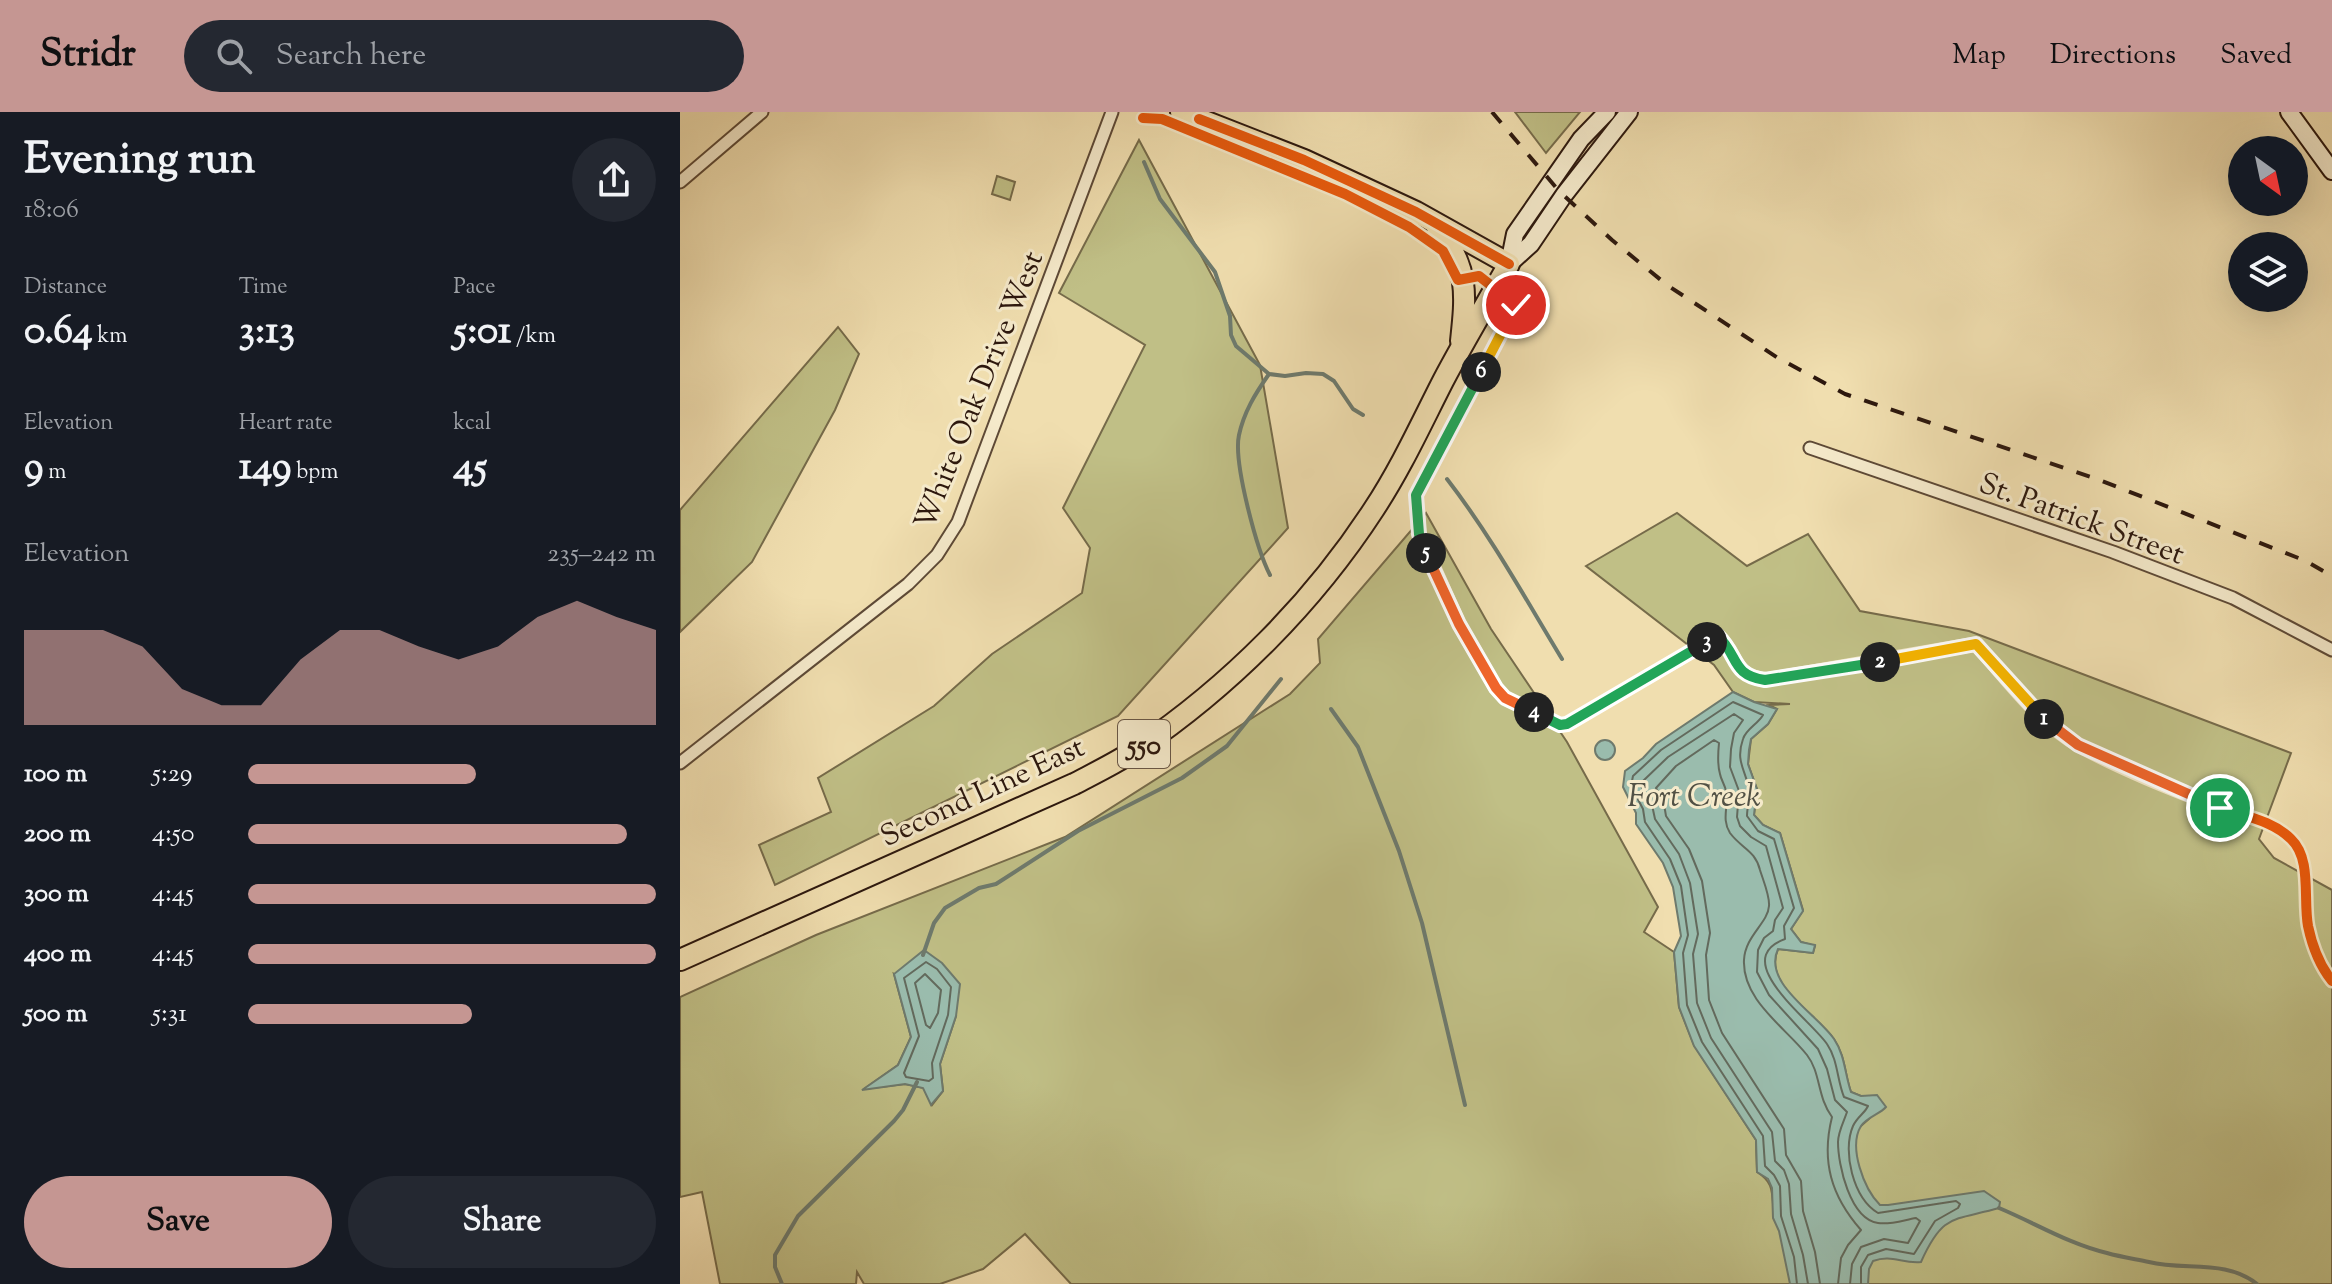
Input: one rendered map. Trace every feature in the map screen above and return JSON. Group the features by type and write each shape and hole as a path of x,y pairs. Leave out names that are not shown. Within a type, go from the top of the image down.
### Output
{"highway":[{"path":"1181,112 1304,160 1429,219 1509,264"},
{"path":"1429,219 1447,240 1463,275 1466,297 1460,348"},
{"name":"Second Line East","path":"680,960 1074,784 1134,751 1181,718 1260,648 1329,570 1373,511 1402,463 1460,348 1509,264"}],"main road":[{"name":"Second Line East","path":"1509,264 1515,234 1574,149 1607,112"},
{"name":"Second Line East","path":"1509,264 1531,244 1564,195 1629,112"},
{"path":"2295,114 2332,171"}],"street":[{"path":"680,182 762,112"},
{"name":"White Oak Drive West","path":"680,763 908,584 937,555 958,522 1112,112"},
{"name":"St. Patrick Street","path":"1810,448 2113,552 2233,598 2332,650"}],"shaded area":[{"path":"1515,112 1580,112 1546,153"},
{"path":"1139,140 1260,365 1288,528 1118,716 775,885 759,845 831,812 818,778 934,706 992,654 1082,593 1090,548 1063,508 1145,345 1059,293"},
{"path":"997,176 1015,182 1010,200 992,194"},
{"path":"838,327 859,354 835,410 752,562 680,632 680,510"},
{"path":"1426,513 1491,629 1567,742 1658,907 1644,932 1674,952 1679,1007 1694,1045 1756,1140 1757,1172 1770,1185 1773,1204 1870,1118 1861,1096 1851,1092 1838,1045 1793,998 1777,975 1775,962 1778,949 1813,953 1815,946 1801,942 1791,929 1803,910 1780,833 1763,825 1754,815 1757,789 1748,764 1751,739 1768,724 1777,709 1769,705 1790,704 1754,702 1733,692 1714,665 1586,566 1677,513 1747,566 1808,534 1860,611 1969,631 2291,753 2259,839 2274,858 2332,890 2332,1284 1071,1284 1025,1234 983,1269 940,1284 864,1284 857,1272 856,1284 720,1284 702,1192 680,1197 680,997 816,935 1065,837 1290,694 1320,663 1318,639","holes":["894,974 956,1016 940,1064 943,1091 932,1105 924,1088 905,1084 864,1089 898,1065 911,1037"]}],"water":[{"name":"Fort Creek","path":"1733,692 1777,709 1768,724 1751,739 1748,764 1757,789 1754,815 1763,825 1780,833 1803,911 1791,929 1801,942 1815,945 1813,953 1778,949 1775,962 1778,974 1784,986 1838,1045 1851,1092 1861,1096 1877,1095 1886,1107 1864,1123 1857,1135 1857,1156 1868,1189 1880,1205 1984,1191 2000,1202 1999,1208 1960,1218 1943,1227 1921,1262 1886,1258 1873,1261 1868,1284 1790,1284 1779,1231 1773,1218 1772,1188 1768,1179 1757,1172 1756,1140 1694,1046 1679,1007 1674,952 1681,936 1673,887 1663,863 1636,824 1636,813 1623,787 1625,771 1656,744"},
{"path":"1605,740 1612,743 1615,750 1612,757 1605,760 1598,757 1595,750 1598,743"},
{"path":"924,950 942,963 960,984 956,1016 940,1064 943,1091 931,1105 923,1088 905,1084 862,1090 898,1065 911,1037 894,974"}],"waterway":[{"name":"Fort Creek","path":"1144,162 1160,199 1215,272 1230,316 1231,335 1236,346 1269,374 1323,374 1334,381 1353,409 1363,415"},
{"path":"1269,374 1247,411 1238,448 1247,506 1270,575"},
{"name":"Fort Creek","path":"1447,479 1493,545 1562,659"},
{"path":"923,955 934,923 945,908 979,888 996,884 1078,831 1182,778 1227,746 1281,679"},
{"path":"1331,709 1358,747 1399,851 1422,923 1465,1105"},
{"path":"782,1284 775,1267 775,1255 798,1216 894,1121 917,1082"},
{"path":"1999,1208 2093,1249 2163,1265 2219,1268 2245,1276 2257,1284"}],"railway":[{"path":"1492,112 1559,191 1612,240 1667,285 1778,358 1845,394 2097,479 2306,561 2332,576"}],"cycle path":[{"path":"1143,118 1162,119 1345,194 1409,227 1443,251 1458,280 1479,276 1516,305 1416,495 1419,534 1459,624 1505,698 1560,725 1567,724 1718,636 1741,669 1765,680 1976,644 2037,712 2080,746 2166,786 2266,823 2291,839 2302,857 2312,940 2320,962 2332,981"},
{"path":"1199,119 1304,160 1416,212 1509,264"}],"route":[{"path":"1516,305 1416,495 1419,534 1430,562 1459,624 1490,680 1505,698 1560,725 1567,724 1718,636 1747,677 1765,680 1976,644 2040,715 2078,745 2220,808"}]}
